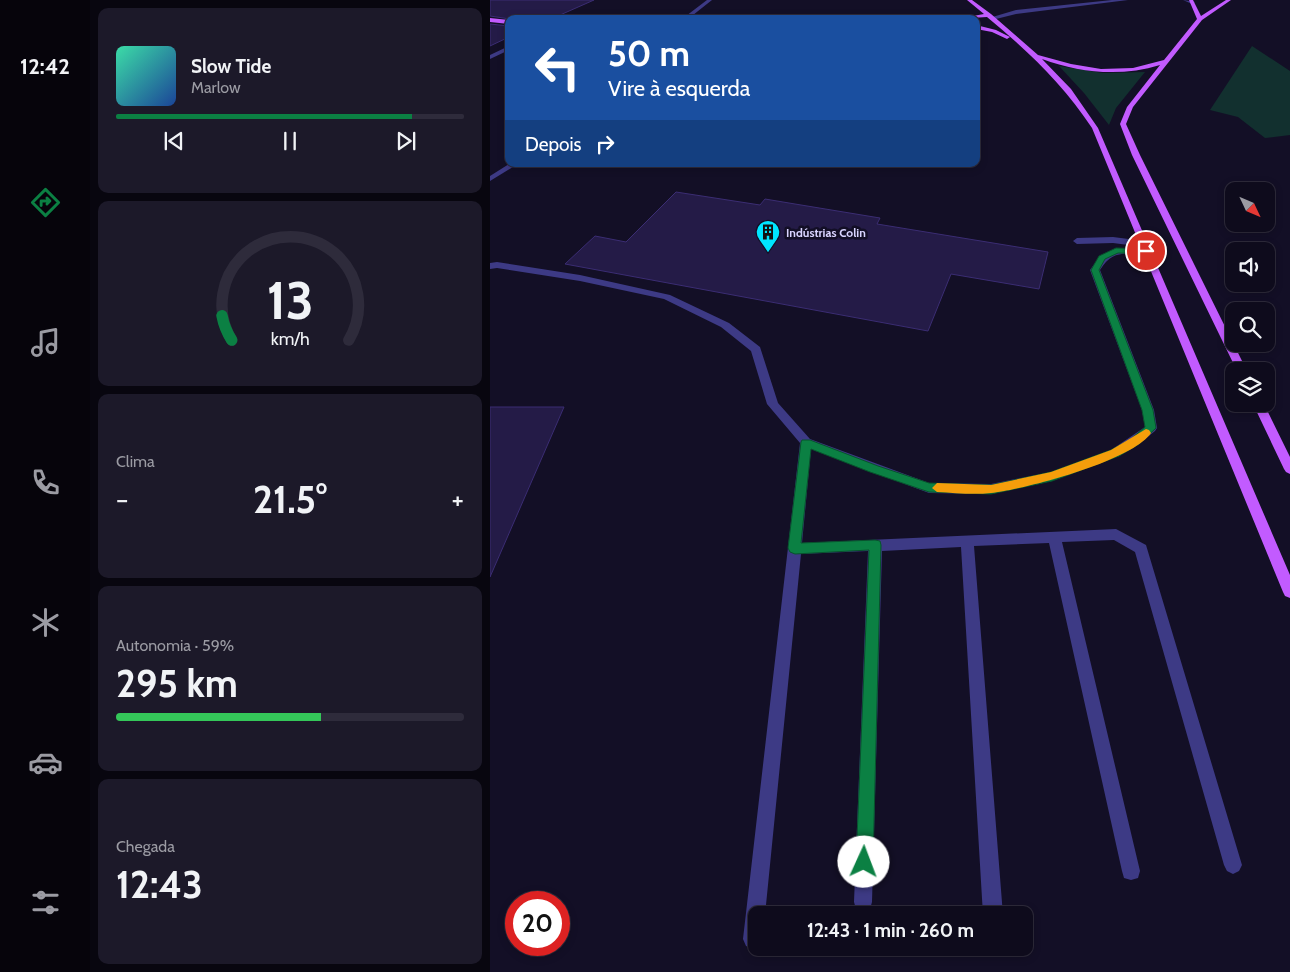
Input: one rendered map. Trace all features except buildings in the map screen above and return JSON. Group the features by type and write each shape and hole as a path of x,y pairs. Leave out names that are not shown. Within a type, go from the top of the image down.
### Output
{"main road":[{"path":"969,0 1036,55 1062,82 1095,128 1290,592"},
{"path":"1229,0 1200,19 1136,98 1125,115 1123,124 1136,155 1238,362"},
{"path":"1191,1 1200,19"},
{"path":"980,18 990,17"},
{"path":"490,20 505,22"},
{"path":"980,27 1000,33 1043,69 1062,82"},
{"path":"1036,55 1072,67 1101,71 1137,69 1166,61"},
{"path":"1262,412 1290,469"}],"street":[{"path":"689,15 710,0"},
{"path":"990,17 1016,12 1126,0"},
{"path":"1185,0 1191,1"},
{"path":"490,57 505,50"},
{"path":"490,179 509,167"},
{"path":"1077,241 1112,240 1145,248"},
{"path":"490,266 497,265 580,278 667,297 725,325 756,349 773,404 806,442 929,488 991,489 1052,476 1122,449 1135,442 1151,428 1148,410 1095,270 1102,257 1116,251 1145,248"},
{"path":"757,906 806,442"},
{"path":"795,548 1116,534 1141,549 1233,865"},
{"path":"1054,537 1131,871"},
{"path":"967,541 992,906"},
{"path":"863,902 875,545"}],"green space":[{"path":"1252,46 1290,71 1290,135 1265,138 1238,117 1210,110"},
{"path":"1059,66 1103,73 1145,72 1116,108 1109,125 1084,93"}],"slow traffic":[{"path":"937,488 991,489 1052,476 1115,453 1135,442 1146,433"}],"place":[{"name":"Indústrias Colin","path":"768,253"}],"route":[{"path":"864,862 875,545 795,548 806,442 929,488 991,489 1052,476 1115,453 1135,442 1151,428 1148,410 1095,270 1102,257 1116,251 1146,251"}]}
